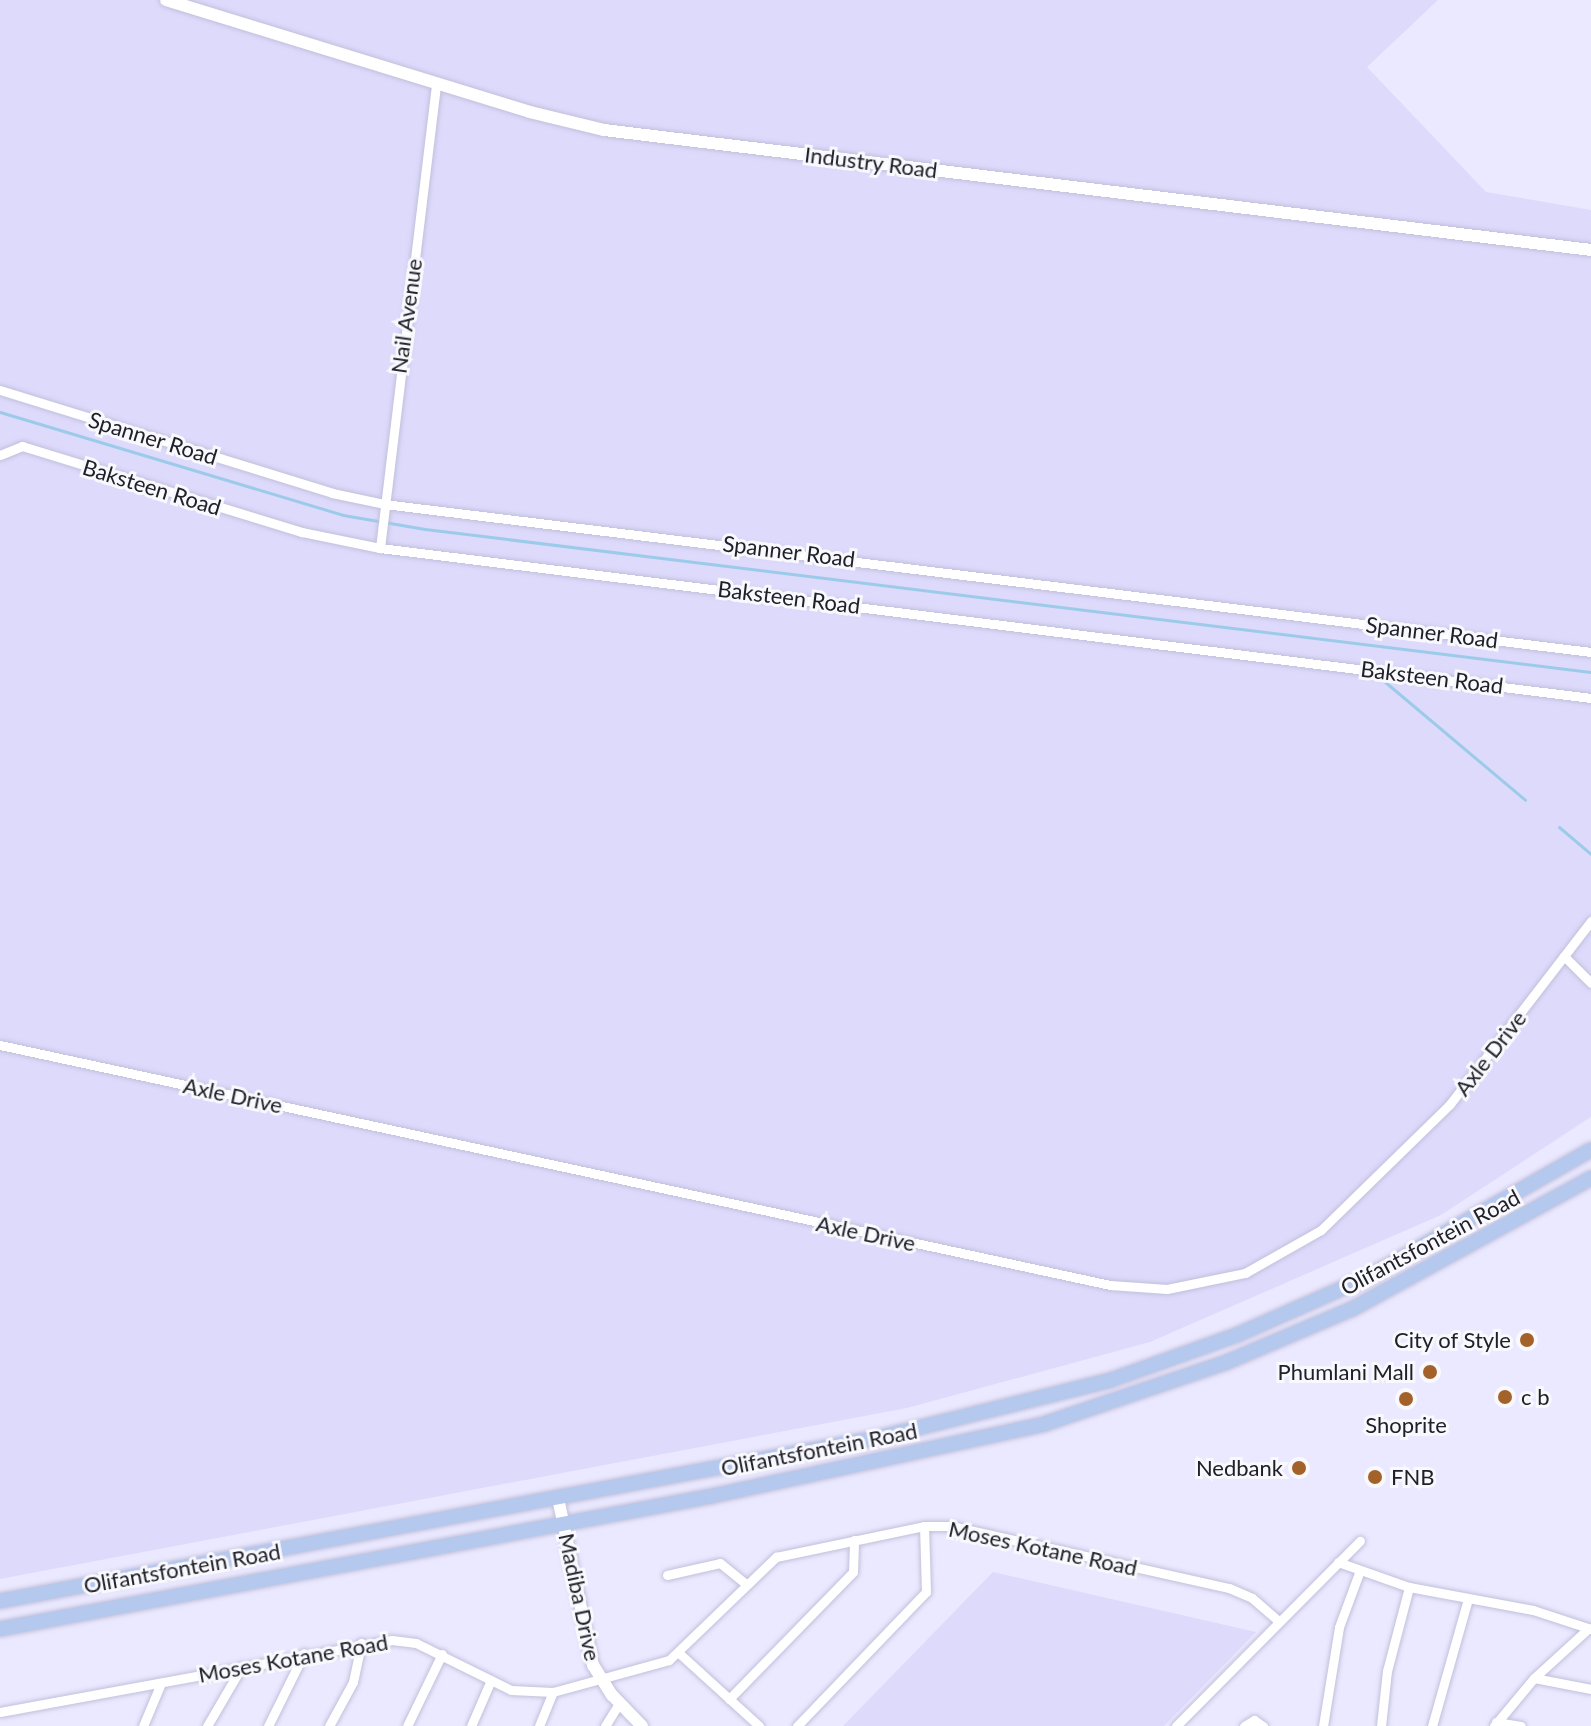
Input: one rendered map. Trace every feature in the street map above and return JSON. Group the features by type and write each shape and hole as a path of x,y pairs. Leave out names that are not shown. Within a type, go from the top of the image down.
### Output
{"main road":[{"name":"Olifantsfontein Road","path":"0,1601 558,1498 983,1415 1176,1358 1294,1311 1413,1255 1591,1150"},
{"name":"Olifantsfontein Road","path":"0,1629 986,1439 1131,1397 1352,1309 1591,1178"}],"street":[{"name":"Industry Road","path":"166,0 436,84 604,130 1591,250"},
{"name":"Nail Avenue","path":"380,548 436,84"},
{"name":"Spanner Road","path":"0,390 332,493 384,504 1591,652"},
{"name":"Baksteen Road","path":"0,455 22,446 302,532 380,548 1591,698"},
{"name":"Axle Drive","path":"0,1045 1052,1273 1133,1288 1167,1289 1245,1273 1321,1230 1450,1104 1591,921"},
{"path":"1564,956 1591,983"},
{"name":"Madiba Drive","path":"558,1498 599,1678 619,1704 642,1726"},
{"path":"797,1726 926,1592 924,1526"},
{"name":"Moses Kotane Road","path":"0,1712 304,1653 361,1643 404,1640 442,1654 511,1690 553,1692 599,1678 657,1666 680,1654 746,1584 785,1553 924,1526 951,1526 1229,1588 1252,1598 1278,1621"},
{"path":"729,1699 853,1572 854,1540"},
{"path":"1176,1726 1360,1541"},
{"path":"1338,1562 1359,1573 1409,1587 1533,1610 1590,1629"},
{"path":"667,1575 720,1563 746,1584"},
{"path":"1323,1726 1339,1627 1359,1573"},
{"path":"1381,1726 1387,1671 1409,1587"},
{"path":"1432,1726 1468,1599"},
{"path":"1495,1724 1534,1678 1590,1629"},
{"path":"329,1726 353,1682 361,1643"},
{"path":"268,1726 304,1653"},
{"path":"407,1726 442,1654"},
{"path":"680,1654 759,1726"},
{"path":"207,1726 242,1666"},
{"path":"1534,1678 1591,1689"},
{"path":"471,1726 491,1680"},
{"path":"143,1726 161,1683"},
{"path":"539,1726 553,1692"},
{"path":"605,1726 619,1704"},
{"path":"0,1718 1,1726"},
{"path":"1244,1726 1254,1720 1263,1726"},
{"path":"1495,1724 1521,1726"}],"shaded area":[{"path":"0,0 1438,0 1367,67 1486,192 1591,210 1591,1117 1441,1215 1150,1342 907,1408 0,1579"},
{"path":"993,1572 1256,1632 1164,1726 843,1726"}],"waterway":[{"path":"0,412 343,515 425,529 1591,672"},
{"path":"1378,676 1525,800"},
{"path":"1559,827 1591,854"}],"place":[{"name":"City of Style","path":"1527,1340"},
{"name":"Phumlani Mall","path":"1430,1372"},
{"name":"c b","path":"1505,1397"},
{"name":"Shoprite","path":"1406,1399"},
{"name":"Nedbank","path":"1299,1468"},
{"name":"FNB","path":"1375,1477"}]}
